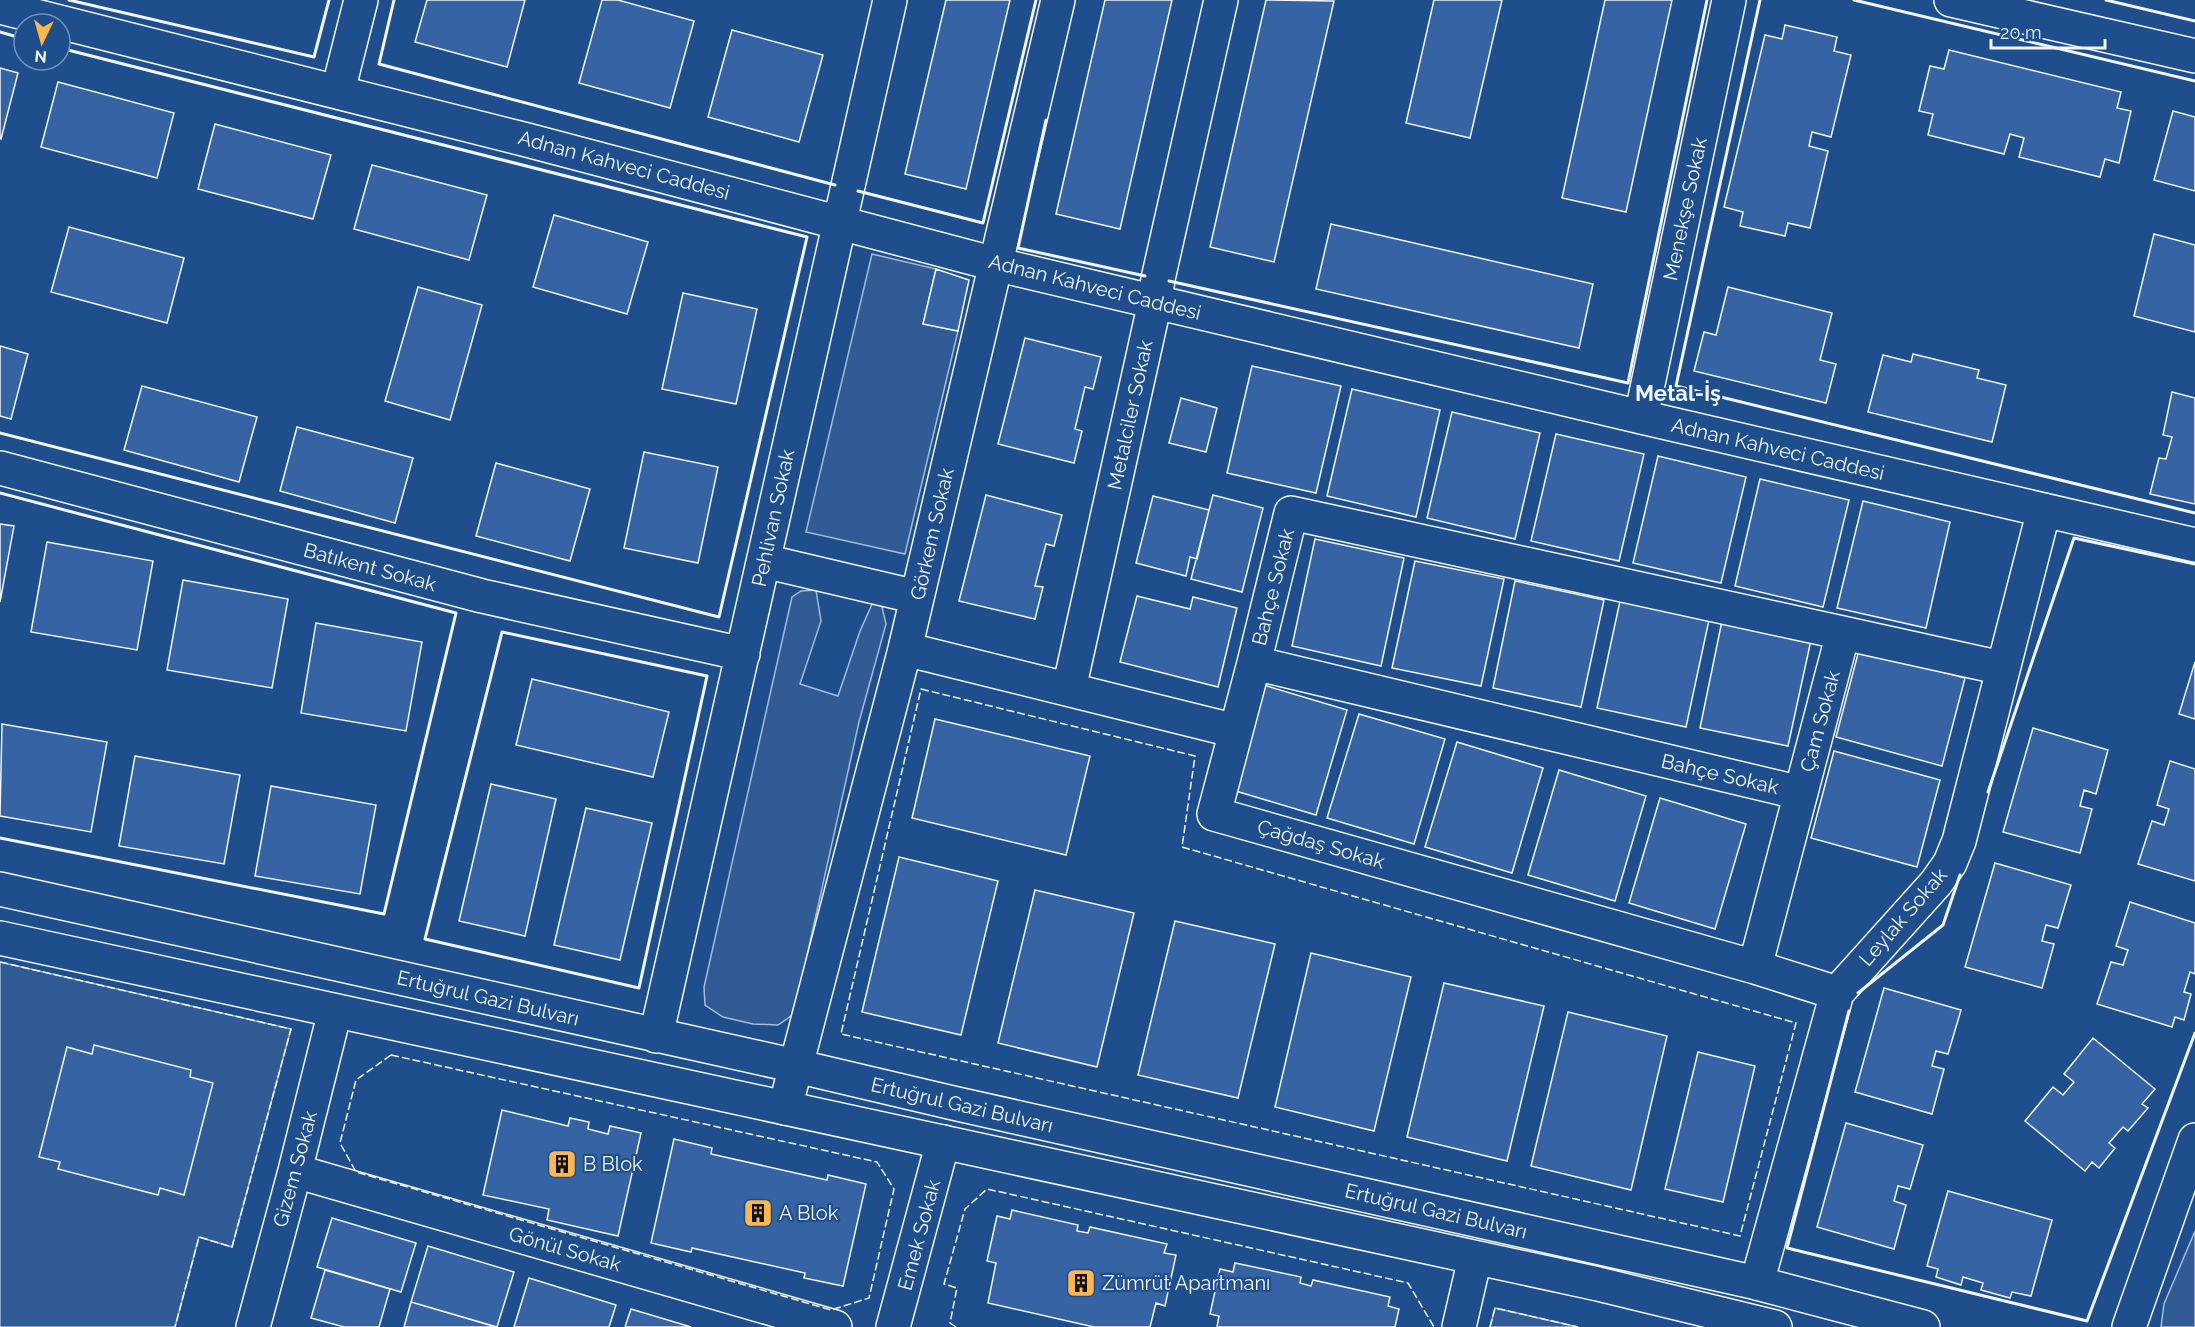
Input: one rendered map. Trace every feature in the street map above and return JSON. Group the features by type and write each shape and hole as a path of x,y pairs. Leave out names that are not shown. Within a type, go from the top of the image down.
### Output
{"street":[{"path":"338,92 361,0"},
{"name":"Pehlivan Sokak","path":"657,1036 838,221 890,0"},
{"name":"Görkem Sokak","path":"785,1108 905,649 1058,0"},
{"name":"Metalciler Sokak","path":"1069,689 1155,302 1160,267 1221,0"},
{"name":"Menekşe Sokak","path":"1641,417 1729,0"},
{"path":"1951,0 2195,56"},
{"name":"Adnan Kahveci Caddesi","path":"0,7 838,221 995,264 2195,545"},
{"name":"Batıkent Sokak","path":"0,468 482,596 743,654"},
{"name":"Leylak Sokak","path":"1757,1283 1837,993 1936,882 1950,863 1959,841 2044,510"},
{"name":"Bahçe Sokak","path":"1801,794 1254,663 1291,513 1843,633"},
{"path":"764,561 917,597"},
{"path":"1843,633 2002,668"},
{"name":"Çam Sokak","path":"1755,967 1843,633"},
{"path":"905,649 1236,731 1254,663"},
{"name":"Çağdaş Sokak","path":"1236,731 1214,814 1755,967 1837,993"},
{"name":"Ertuğrul Gazi Bulvarı","path":"0,889 1757,1283 1923,1327"},
{"name":"Ertuğrul Gazi Bulvarı","path":"0,938 1598,1284 1775,1327"},
{"name":"Gizem Sokak","path":"253,1327 335,1011"},
{"path":"2129,1327 2195,1140"},
{"name":"Emek Sokak","path":"900,1324 944,1142"},
{"name":"Gönül Sokak","path":"295,1171 834,1327"},
{"path":"1459,1327 1475,1258"}],"shaded area":[{"path":"872,254 936,269 923,324 958,331 905,554 806,532"},
{"path":"816,590 821,621 800,684 838,696 860,631 874,600 882,607 886,624 859,722 794,1014 778,1025 753,1024 723,1017 705,1005 704,987 792,597 801,591"},
{"path":"0,962 291,1029 232,1247 199,1237 175,1327 0,1327"},
{"path":"2195,1231 2195,1327 2161,1327 2164,1304"},
{"path":"1495,1308 1578,1327 1490,1327"}],"building":[{"path":"427,0 525,0 507,67 415,42"},
{"path":"602,0 618,0 694,21 670,108 579,83"},
{"path":"946,0 1010,0 966,189 905,174"},
{"path":"1105,0 1172,0 1120,229 1056,214"},
{"path":"1266,0 1334,1 1274,262 1210,247"},
{"path":"1434,0 1502,0 1470,138 1406,123"},
{"path":"1605,0 1672,0 1626,212 1562,198"},
{"path":"1785,25 1837,37 1834,51 1851,55 1831,137 1812,132 1809,146 1828,151 1810,228 1788,223 1785,236 1740,226 1743,212 1724,207 1765,35 1782,39"},
{"path":"732,30 823,55 799,142 708,117"},
{"path":"1949,50 2121,92 2117,108 2131,111 2119,163 2105,159 2100,177 2019,157 2024,138 2010,134 2004,154 1928,135 1933,114 1919,111 1930,66 1944,69"},
{"path":"0,68 18,73 0,138"},
{"path":"58,82 174,113 157,178 41,147"},
{"path":"2173,111 2195,117 2195,191 2154,180"},
{"path":"215,124 331,155 313,219 198,189"},
{"path":"372,165 487,195 469,260 354,229"},
{"path":"554,215 648,242 627,314 533,287"},
{"path":"1331,224 1593,284 1579,348 1316,289"},
{"path":"69,227 184,258 167,323 51,292"},
{"path":"2154,234 2195,245 2195,332 2134,316"},
{"path":"936,269 969,280 958,331 923,324"},
{"path":"418,287 482,305 450,420 385,401"},
{"path":"1728,287 1832,313 1820,360 1836,364 1826,403 1694,371 1704,332 1716,335"},
{"path":"683,293 757,309 736,404 662,389"},
{"path":"1025,338 1101,357 1093,389 1085,387 1075,429 1082,431 1074,463 998,444"},
{"path":"0,346 28,354 11,419 0,416"},
{"path":"1913,354 1979,370 1977,378 2006,385 1992,442 1868,412 1883,355 1911,362"},
{"path":"1252,366 1341,386 1316,493 1227,473"},
{"path":"142,386 257,417 239,482 124,450"},
{"path":"1352,389 1440,410 1416,517 1327,496"},
{"path":"2172,392 2195,398 2195,504 2150,494 2159,458 2166,459 2172,437 2163,435"},
{"path":"1181,398 1217,408 1206,452 1169,443"},
{"path":"1452,412 1540,433 1515,539 1427,518"},
{"path":"297,427 413,458 395,523 280,491"},
{"path":"1556,434 1644,454 1619,561 1531,541"},
{"path":"644,452 718,467 698,563 624,548"},
{"path":"1658,456 1746,477 1721,583 1633,563"},
{"path":"496,463 590,489 570,561 476,536"},
{"path":"1760,479 1849,500 1823,607 1735,586"},
{"path":"986,495 1062,515 1054,546 1046,544 1035,586 1043,587 1035,619 959,601"},
{"path":"1213,495 1263,508 1242,592 1191,579"},
{"path":"1153,496 1209,510 1197,559 1190,557 1186,576 1136,563"},
{"path":"1863,501 1950,522 1926,628 1837,608"},
{"path":"0,524 14,526 0,602"},
{"path":"1315,539 1404,558 1381,666 1292,646"},
{"path":"47,542 153,561 137,650 31,632"},
{"path":"1415,561 1504,579 1481,686 1392,668"},
{"path":"183,580 288,599 272,688 167,670"},
{"path":"1515,581 1604,600 1581,707 1493,688"},
{"path":"1137,596 1190,609 1193,597 1237,608 1218,687 1120,662"},
{"path":"1620,601 1709,620 1686,727 1597,708"},
{"path":"1722,621 1811,640 1788,746 1700,728"},
{"path":"316,623 422,642 406,731 301,713"},
{"path":"1859,650 1965,678 1942,766 1836,737"},
{"path":"2195,662 2195,719 2179,714"},
{"path":"532,679 669,712 653,777 516,745"},
{"path":"1260,684 1347,710 1316,815 1229,789"},
{"path":"1359,714 1445,739 1414,844 1327,818"},
{"path":"935,719 1090,756 1066,855 912,818"},
{"path":"2,724 107,742 91,832 0,816"},
{"path":"2033,728 2108,750 2096,794 2084,790 2080,806 2092,809 2080,853 2003,832"},
{"path":"1457,742 1543,768 1512,873 1425,847"},
{"path":"1834,751 1940,780 1917,867 1811,838"},
{"path":"135,756 240,775 224,864 119,846"},
{"path":"2170,761 2195,769 2195,881 2138,864 2152,821 2164,825 2169,809 2157,805"},
{"path":"1559,770 1646,796 1615,901 1528,875"},
{"path":"491,784 556,799 525,936 459,921"},
{"path":"271,786 376,805 360,894 255,876"},
{"path":"1660,798 1746,824 1715,929 1629,903"},
{"path":"586,808 652,823 620,960 554,945"},
{"path":"899,857 998,881 961,1035 862,1012"},
{"path":"1995,863 2071,885 2058,928 2046,925 2042,941 2054,944 2042,988 1965,967"},
{"path":"1035,890 1134,913 1097,1067 998,1043"},
{"path":"2130,902 2195,923 2195,974 2190,972 2184,992 2191,994 2184,1020 2175,1017 2172,1027 2097,1004 2111,962 2123,965 2128,950 2116,946"},
{"path":"1175,921 1275,944 1238,1098 1138,1075"},
{"path":"1311,953 1411,977 1374,1131 1275,1107"},
{"path":"1444,983 1544,1006 1507,1161 1407,1137"},
{"path":"1884,988 1961,1010 1948,1054 1936,1051 1932,1066 1944,1069 1932,1114 1855,1092"},
{"path":"1568,1012 1667,1036 1631,1190 1531,1166"},
{"path":"2093,1038 2155,1089 2142,1104 2148,1108 2128,1131 2123,1127 2109,1143 2115,1148 2099,1168 2092,1162 2085,1171 2025,1121 2053,1087 2063,1095 2074,1082 2064,1074"},
{"path":"94,1045 191,1070 190,1077 213,1083 184,1195 160,1188 158,1195 58,1169 60,1162 39,1157 67,1047 92,1054"},
{"path":"1698,1052 1755,1066 1723,1202 1665,1189"},
{"name":"B Blok","path":"502,1110 568,1126 570,1118 589,1122 588,1129 608,1134 610,1126 641,1133 618,1236 547,1220 549,1209 483,1195"},
{"path":"1846,1123 1923,1145 1910,1189 1898,1186 1894,1201 1906,1205 1894,1249 1817,1227"},
{"name":"A Blok","path":"674,1139 712,1148 711,1154 827,1180 828,1175 866,1184 843,1286 804,1278 805,1273 692,1248 691,1252 651,1243"},
{"path":"1948,1191 2052,1220 2031,1296 2012,1292 2010,1298 1981,1290 1983,1283 1963,1277 1961,1285 1936,1277 1938,1269 1927,1266"},
{"name":"Zümrüt Apartmanı","path":"1012,1210 1078,1225 1077,1231 1088,1233 1090,1227 1167,1244 1164,1253 1176,1255 1165,1306 1156,1303 1150,1327 1094,1327 988,1303 996,1263 987,1261 997,1216 1010,1219"},
{"path":"332,1218 416,1243 401,1292 317,1267"},
{"path":"428,1246 514,1272 497,1327 411,1302"},
{"path":"1235,1263 1301,1277 1300,1283 1311,1286 1313,1280 1390,1297 1388,1306 1399,1309 1395,1327 1217,1327 1219,1316 1210,1314 1220,1269 1233,1272"},
{"path":"325,1270 390,1289 379,1327 344,1327 311,1318"},
{"path":"529,1278 616,1305 609,1327 514,1327"},
{"path":"411,1302 496,1327 404,1327"},
{"path":"631,1309 691,1327 625,1327"}],"fence":[{"path":"921,689 1195,756 1182,847 1796,1023 1740,1236 841,1034 921,689"},
{"path":"0,962 291,1029 232,1247 199,1237 175,1327"},
{"path":"391,1055 877,1162 894,1189 869,1298 831,1310 356,1172 340,1143 356,1080 391,1055"},
{"path":"956,1327 950,1323 957,1288 944,1284 965,1209 987,1189 1408,1283 1434,1327"},
{"path":"1490,1327 1495,1308 1578,1327"}],"wall":[{"path":"69,0 314,57 329,0"},
{"path":"394,0 379,64 835,185"},
{"path":"858,191 983,223 1036,0"},
{"path":"1169,281 1628,383 1707,0"},
{"path":"1760,0 1676,386 2195,513"},
{"path":"1854,0 2195,81"},
{"path":"2106,0 2195,21"},
{"path":"0,32 12,36"},
{"path":"0,433 719,617 807,237 72,51"},
{"path":"1046,120 1018,248 1145,276"},
{"path":"0,493 456,613 384,914 0,838"},
{"path":"1988,792 2074,538 2195,564"},
{"path":"502,632 707,676 639,988 425,939 502,632"},
{"path":"1858,993 1943,925 1960,875"},
{"path":"1849,1011 1787,1248 2087,1321 2195,1033"}],"place":[{"name":"B Blok","path":"562,1164"},
{"name":"A Blok","path":"758,1213"},
{"name":"Zümrüt Apartmanı","path":"1081,1283"}],"district":[{"name":"Metal-İş","path":"1678,393"}]}
